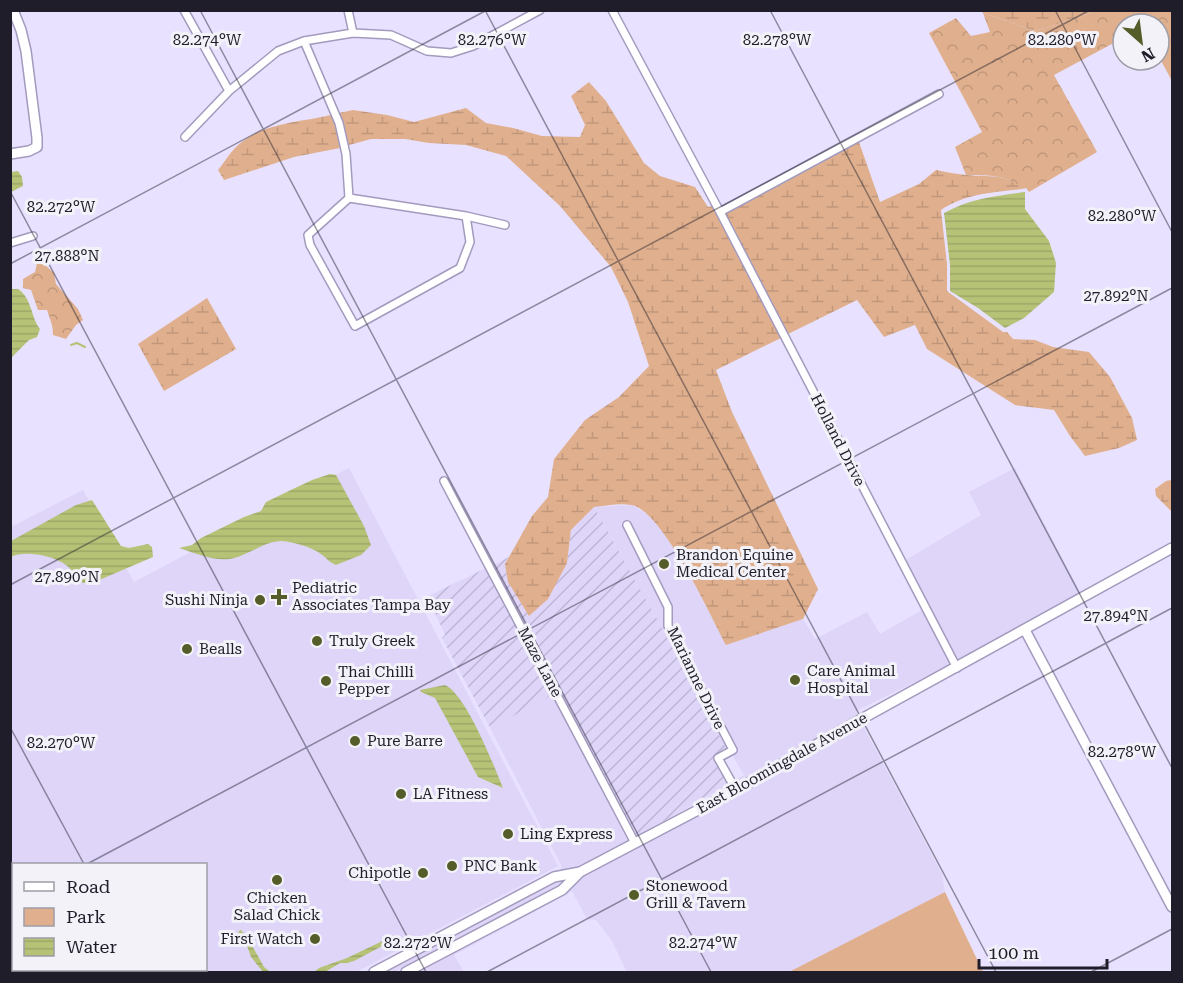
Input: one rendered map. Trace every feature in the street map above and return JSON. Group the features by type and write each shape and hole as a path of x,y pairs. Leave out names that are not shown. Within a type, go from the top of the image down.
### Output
{"main road":[{"path":"10,154 29,151 37,147 28,62 24,41 13,10"},
{"name":"East Bloomingdale Avenue","path":"374,972 554,877 580,872 735,790 1173,548"},
{"path":"1025,630 1173,907"},
{"name":"East Bloomingdale Avenue","path":"406,972 562,890 580,872"}],"street":[{"path":"184,10 229,91"},
{"path":"348,10 353,33"},
{"path":"184,137 229,91 278,51 304,41 353,33 391,35 427,51 451,53 473,46 540,10"},
{"name":"Holland Drive","path":"612,10 720,212 957,668"},
{"path":"304,41 339,123 346,154 349,198"},
{"path":"720,212 939,94"},
{"path":"349,198 308,235 310,245 355,326 460,268 470,242 466,216"},
{"path":"349,198 466,216 505,225"},
{"path":"10,243 33,236"},
{"name":"Maze Lane","path":"444,481 635,843"},
{"name":"Marianne Drive","path":"627,525 668,607 668,626 733,750 718,758 735,790"}],"shaded area":[{"path":"349,468 558,866 356,972 59,972 207,971 207,863 12,863 12,882 11,879 11,527 83,490 134,582"},
{"path":"1015,468 1081,594 958,661 906,560 981,515 969,492"},
{"path":"633,505 656,521 681,559 726,645 803,619 815,639 867,612 880,634 922,610 950,665 856,711 858,715 737,783 735,780 744,775 733,756 736,748 673,625 672,605 629,519 621,523 664,608 664,628 691,680 594,507"},
{"path":"594,507 691,680 726,748 716,754 714,760 728,785 637,836 557,692 500,723 489,726 442,638 445,635 435,613 422,599 509,557 505,564 567,563 571,530"},
{"path":"556,692 637,836 619,805 612,810 629,841 578,868 557,872 561,869 561,865 489,726 500,723"},
{"path":"862,724 942,874 945,892 789,972 627,972 612,941 596,920 587,919 572,891 454,955 464,972 417,972 564,895 585,875 734,796"},
{"path":"565,880 559,886 395,972 384,972 556,882"}],"green space":[{"path":"982,11 1095,11 1035,31"},
{"path":"1095,11 1172,11 1172,81 1167,72 1171,72 1171,12 1111,12 1111,44 1054,75 1097,152 1029,192 1026,188 1022,189 1017,184 1003,178 966,175 955,147 982,132 929,33 956,18 971,36 990,32 983,13 1035,31"},
{"path":"589,82 606,101 644,163 660,176 695,187 708,207 712,206 781,338 716,370 732,412 818,589 803,619 726,645 698,589 671,544 643,511 631,505 594,507 571,530 567,563 548,599 529,616 508,582 505,564 532,516 548,497 554,459 585,420 619,397 649,366 628,302 611,267 560,206 506,156 466,145 405,139 371,139 349,145 339,113 353,110 414,122 466,108 486,123 542,136 580,137 585,125 571,96"},
{"path":"331,115 340,148 294,157 224,180 218,170 235,148 256,133 280,125"},
{"path":"859,142 880,202 919,184 936,170 962,175 1003,178 1017,184 1022,189 969,197 941,210 947,264 947,291 1003,332 1007,332 1013,339 1035,340 1053,347 1089,352 1110,377 1132,418 1137,440 1119,448 1085,456 1054,410 1015,405 927,349 915,325 884,337 857,300 788,334 726,214"},
{"path":"37,263 45,265 54,273 56,284 78,309 83,320 76,325 66,339 53,335 47,310 38,310 31,290 23,288 23,279 35,272"},
{"path":"207,298 236,349 164,391 138,344"},
{"path":"1172,480 1172,512 1156,496 1155,489 1166,481"},
{"path":"945,892 983,972 789,972"}],"water":[{"path":"18,171 22,177 23,186 11,192 11,172"},
{"path":"1025,192 1025,209 1049,241 1056,263 1054,292 1024,318 1005,328 950,291 950,265 944,213 974,201"},
{"path":"11,289 18,289 23,293 40,329 37,337 29,340 10,357"},
{"path":"330,474 336,475 364,526 371,545 361,555 336,565 313,549 282,541 229,559 210,558 179,548 192,545 201,538 261,511 266,502"},
{"path":"92,500 121,546 129,548 148,544 152,547 153,557 90,584 79,582 68,567 58,560 37,554 11,557 11,541 76,505"},
{"path":"445,685 462,702 470,716 503,788 478,777 435,698 420,690"},
{"path":"240,930 245,933 264,967 269,971 263,972 251,957 245,940 238,933"},
{"path":"395,935 384,945 354,961 340,963 325,972 314,972 319,968 347,958"}],"waterway":[{"path":"71,345 77,343 85,347"}],"place":[{"name":"Brandon Equine Medical Center","path":"664,564"},
{"name":"Pediatric Associates Tampa Bay","path":"279,597"},
{"name":"Sushi Ninja","path":"260,600"},
{"name":"Truly Greek","path":"317,641"},
{"name":"Bealls","path":"187,649"},
{"name":"Care Animal Hospital","path":"795,680"},
{"name":"Thai Chilli Pepper","path":"326,681"},
{"name":"Pure Barre","path":"355,741"},
{"name":"LA Fitness","path":"401,794"},
{"name":"Ling Express","path":"508,834"},
{"name":"PNC Bank","path":"452,866"},
{"name":"Chipotle","path":"423,873"},
{"name":"Chicken Salad Chick","path":"277,880"},
{"name":"Stonewood Grill & Tavern","path":"634,895"},
{"name":"First Watch","path":"315,939"}]}
